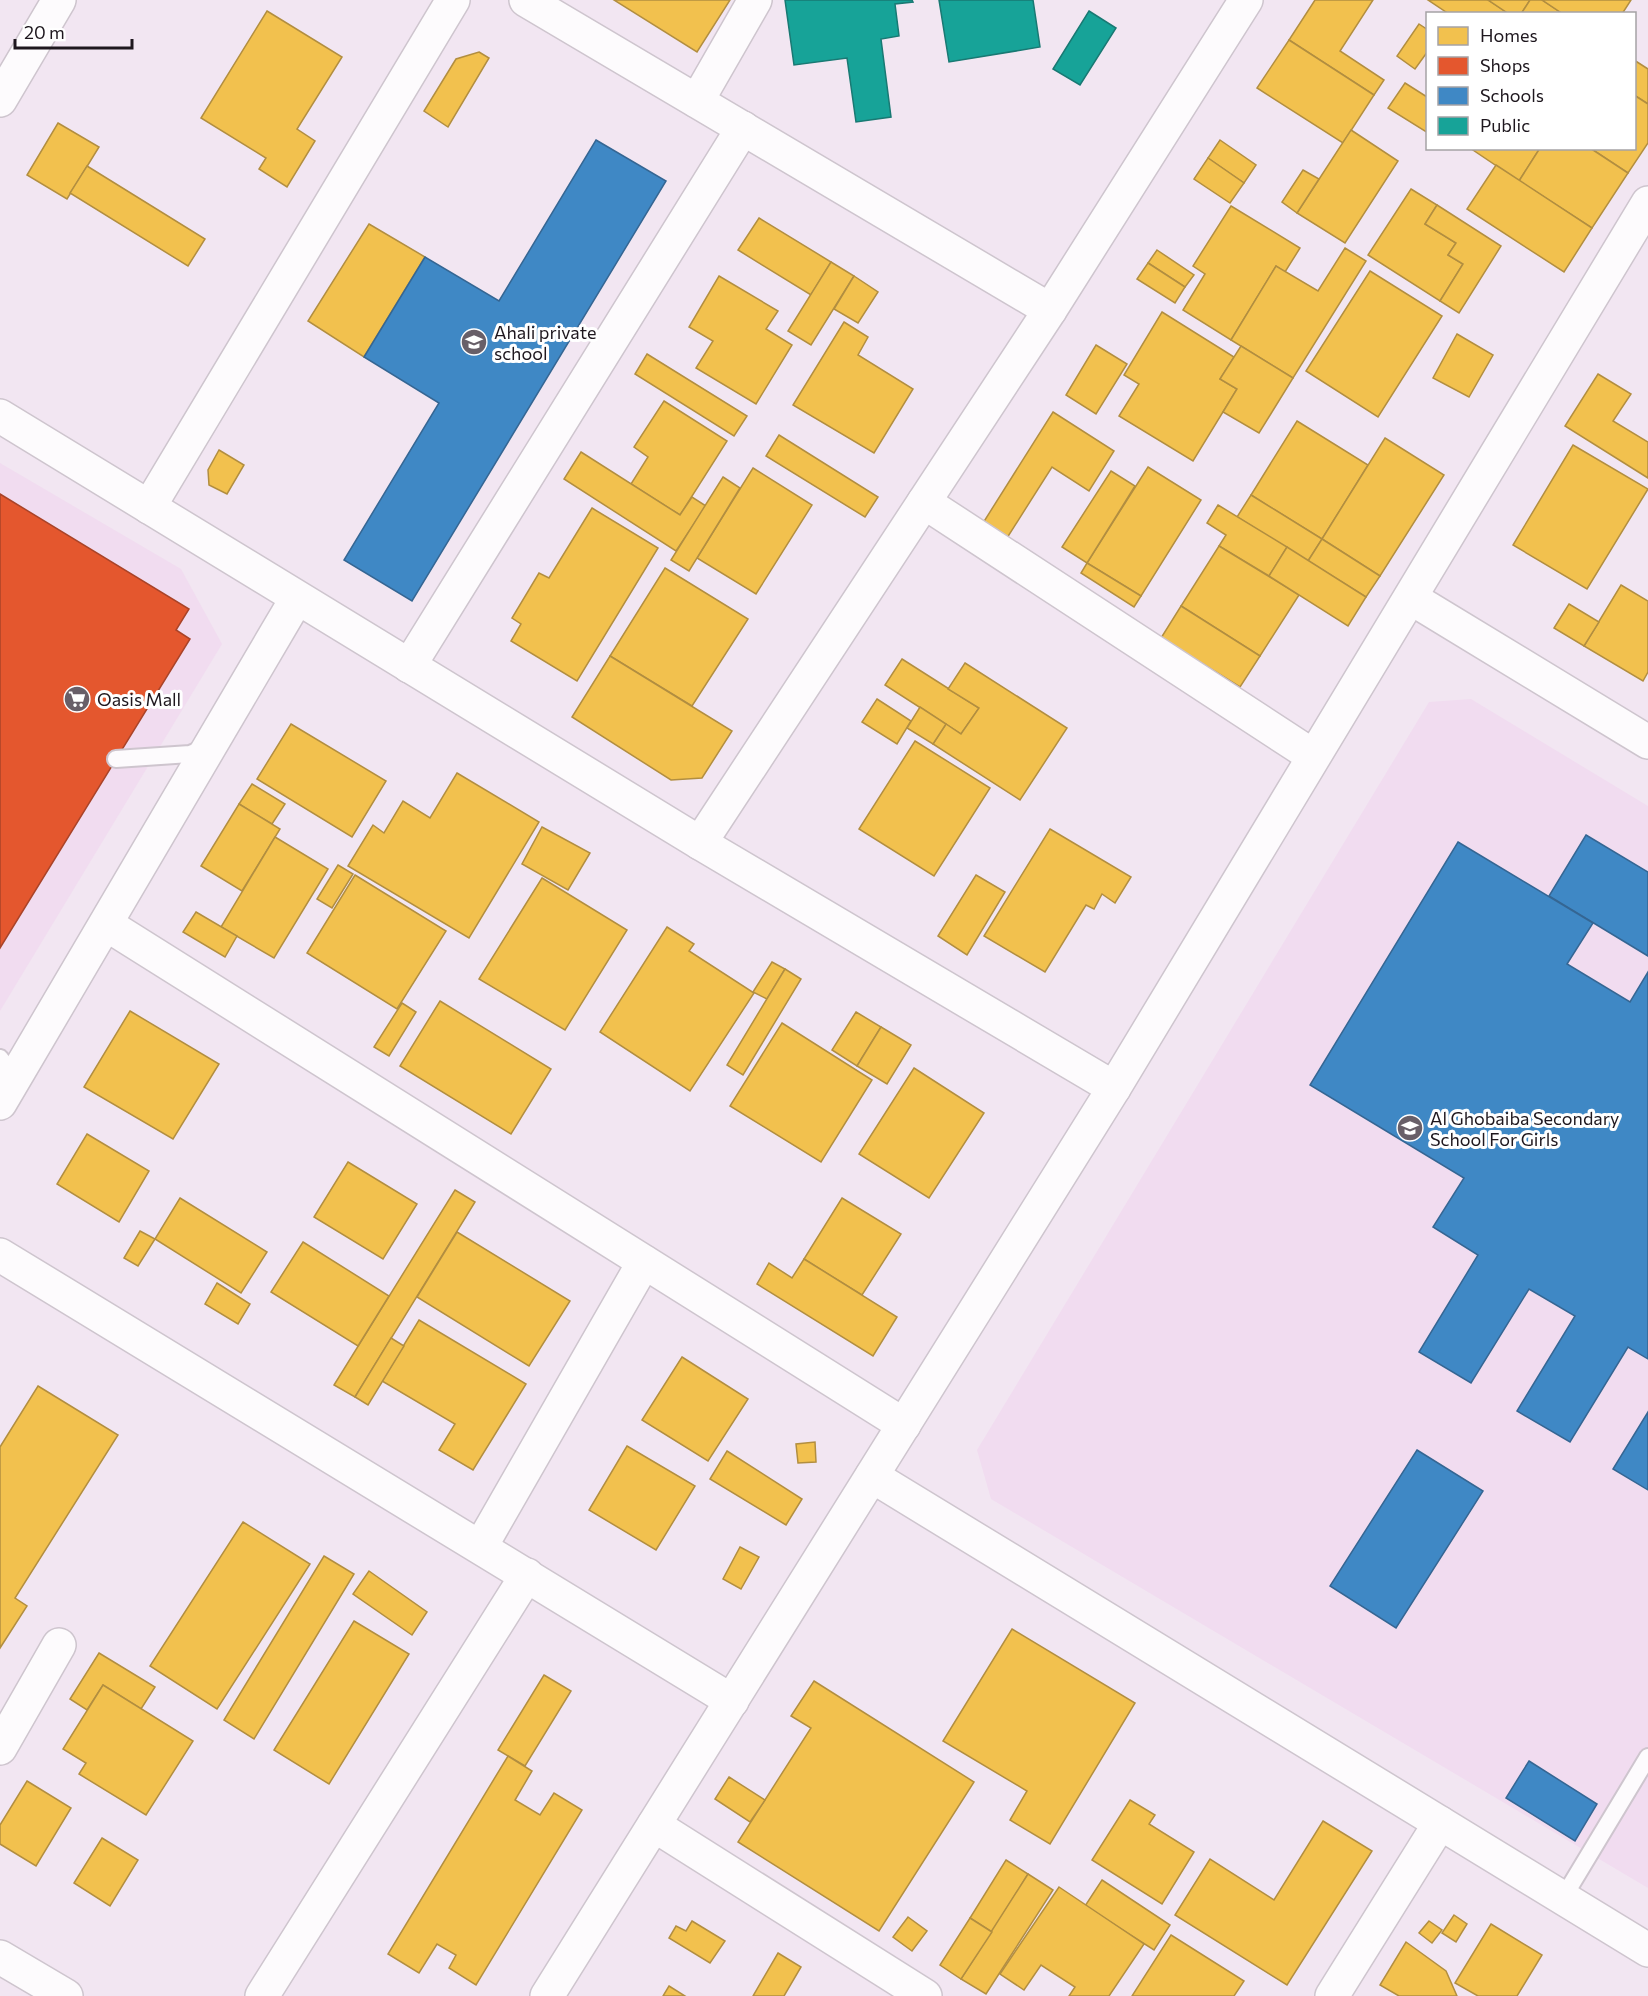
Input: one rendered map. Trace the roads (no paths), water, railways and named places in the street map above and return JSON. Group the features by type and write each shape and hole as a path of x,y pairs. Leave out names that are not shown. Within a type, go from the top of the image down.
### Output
{"street":[{"path":"0,100 59,0"},
{"path":"149,507 453,0"},
{"path":"526,0 1050,310"},
{"path":"697,101 755,0"},
{"path":"700,843 1050,310 1246,0"},
{"path":"409,666 743,128"},
{"path":"547,1996 1114,1088 1647,207"},
{"path":"0,416 700,843 1114,1088"},
{"path":"924,502 1313,756"},
{"path":"5,1080 106,924 297,598"},
{"path":"1411,598 1648,742"},
{"path":"106,924 904,1425"},
{"path":"0,1255 732,1701"},
{"path":"480,1546 644,1262"},
{"path":"872,1476 1648,1950"},
{"path":"262,1996 527,1575"},
{"path":"0,1748 59,1645"},
{"path":"1332,1996 1440,1823"},
{"path":"654,1825 925,1996"},
{"path":"0,1957 66,1996"}],"lane":[{"path":"116,759 190,754 201,751 212,742"},
{"path":"1563,1898 1648,1757"}],"place":[{"name":"Ahali private school","path":"474,342"},
{"name":"Oasis Mall","path":"77,699"},
{"name":"Al Ghobaiba Secondary School For Girls","path":"1410,1128"}]}
